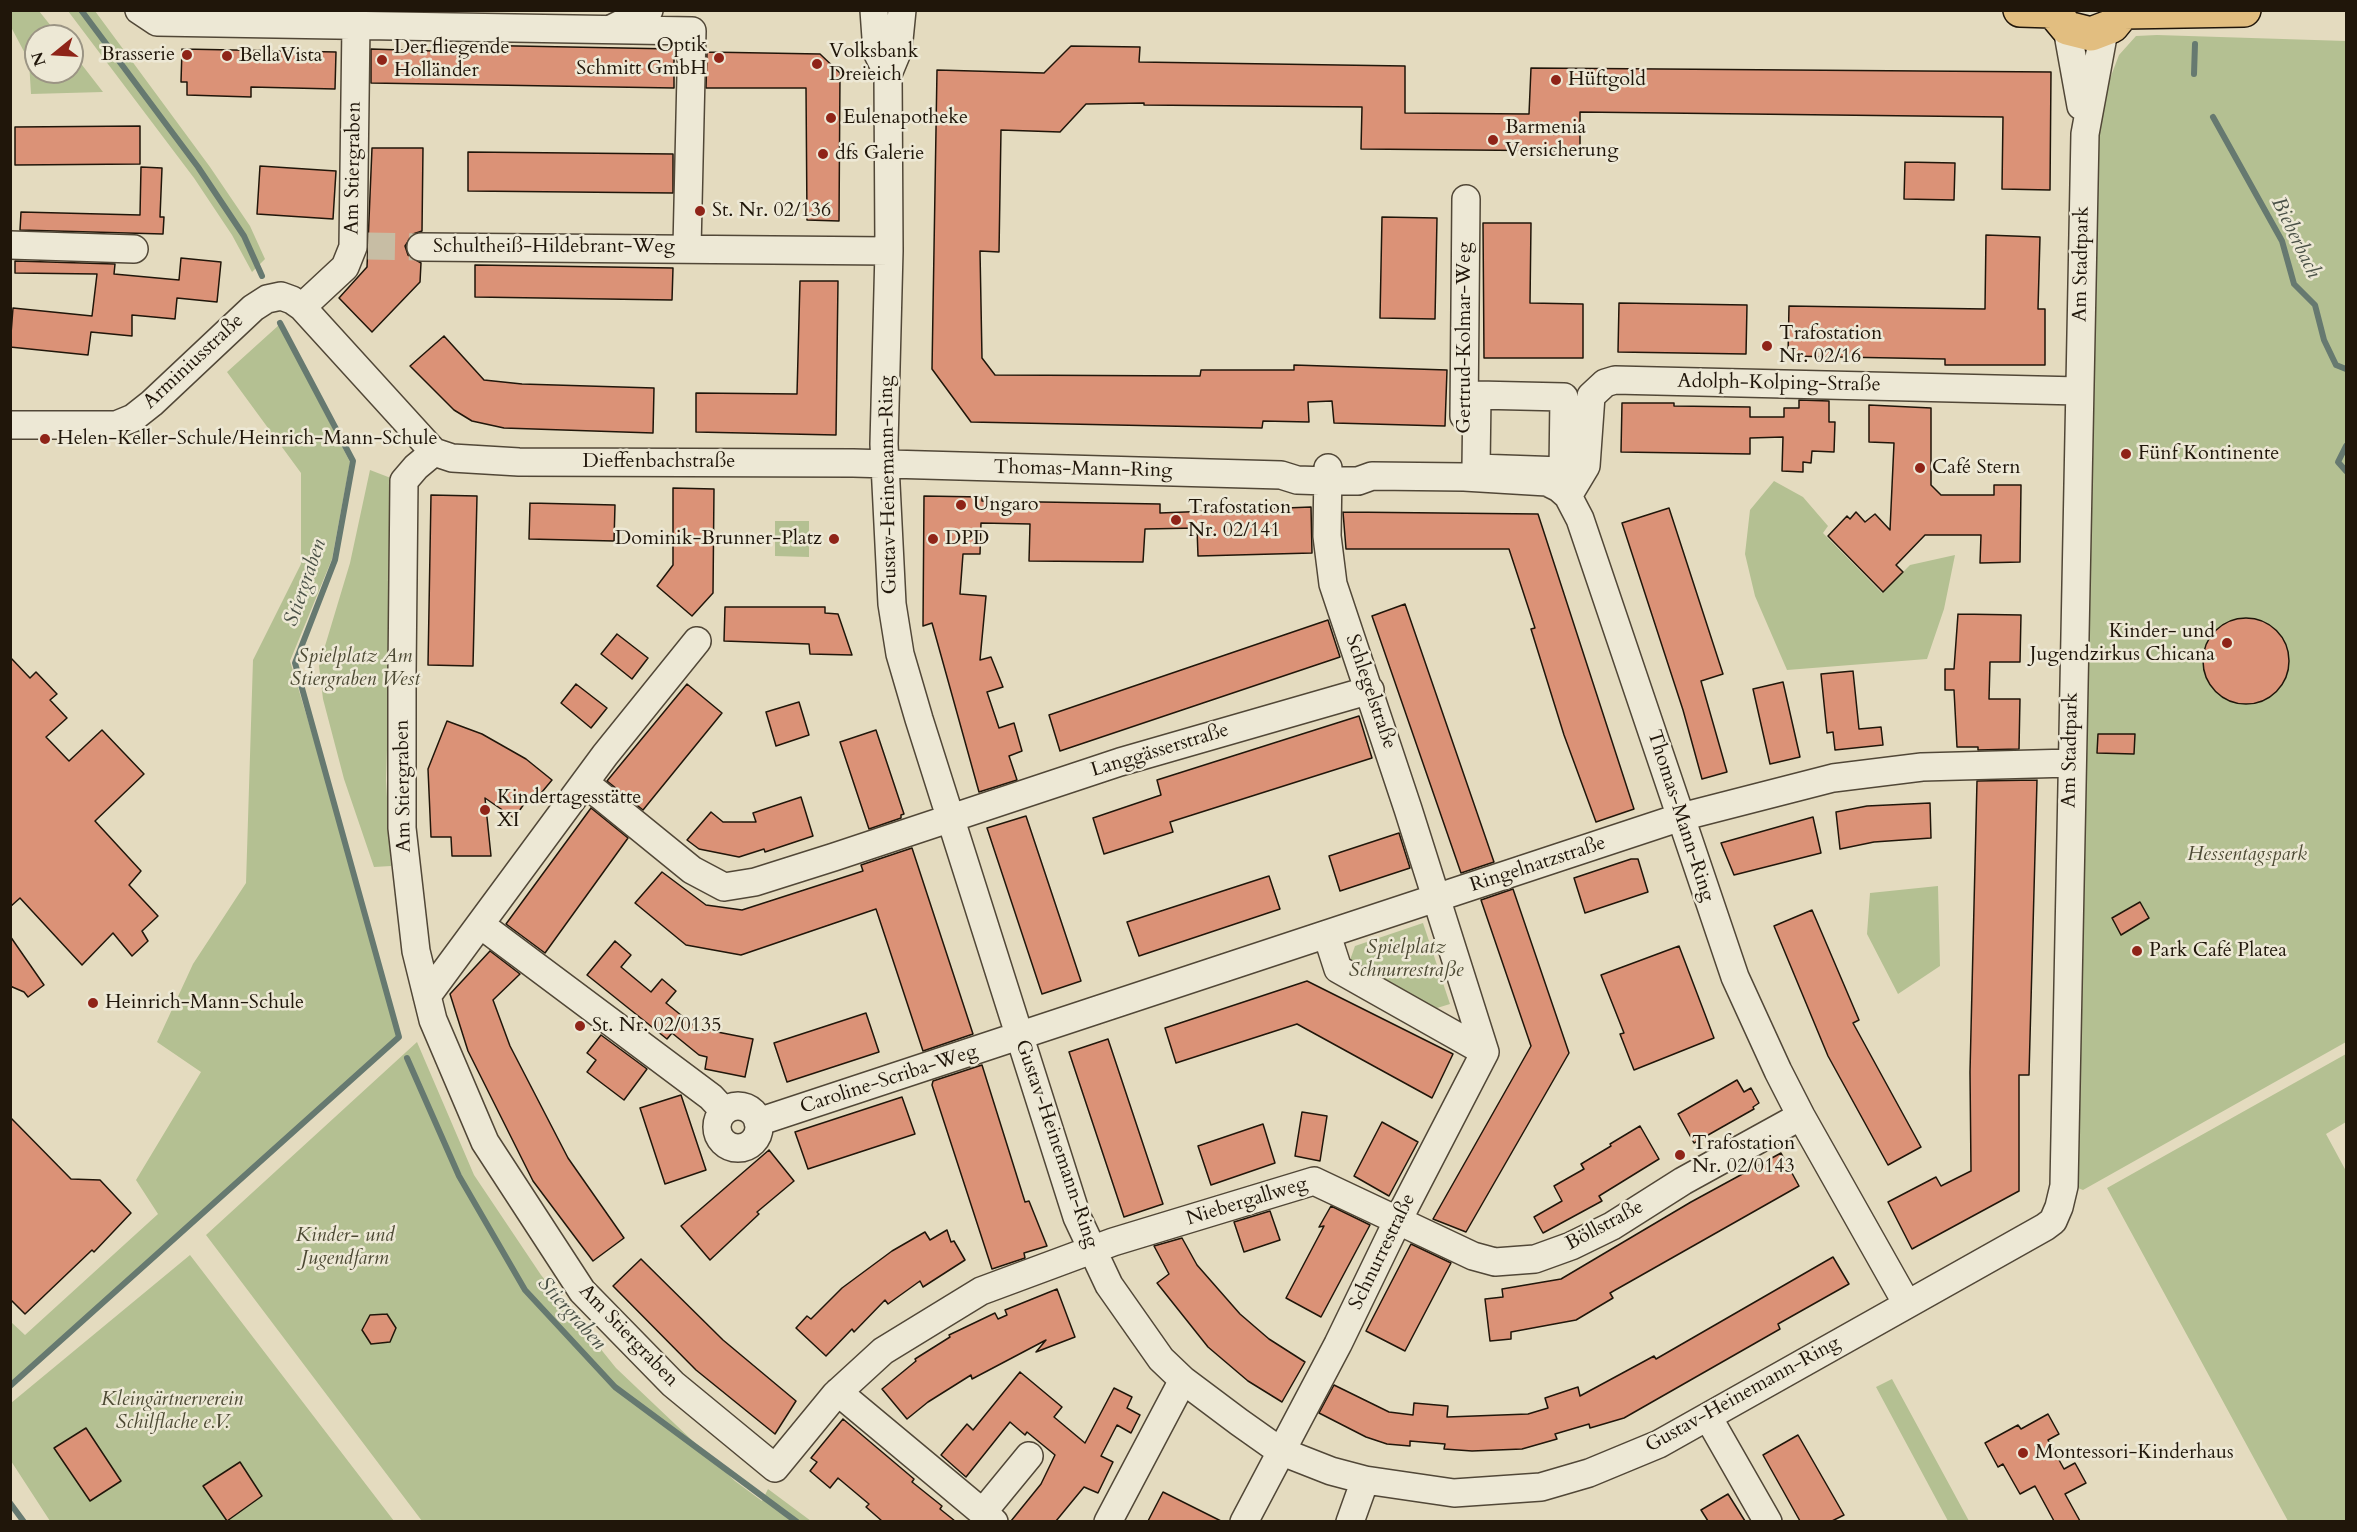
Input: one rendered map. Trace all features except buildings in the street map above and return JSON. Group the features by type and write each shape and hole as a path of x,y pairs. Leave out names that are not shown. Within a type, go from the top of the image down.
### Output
{"main road":[{"path":"2020,10 2057,16 2091,34 2117,18 2244,10"}],"street":[{"path":"139,10 157,22 610,30 649,10"},
{"name":"Gustav-Heinemann-Ring","path":"874,10 877,52 888,74"},
{"name":"Gustav-Heinemann-Ring","path":"902,10 898,50 888,74 889,251 885,464 892,604 900,654 1077,1217 1109,1286 1161,1359 1183,1380 1280,1451 1331,1471 1365,1480 1454,1493 1540,1487 1589,1473 1659,1444 2053,1221 2064,1186"},
{"name":"Am Stadtpark","path":"2057,16 2085,134"},
{"name":"Am Stadtpark","path":"2064,1186 2085,134 2117,18"},
{"name":"Am Stiergraben","path":"302,307 345,267 361,247 356,24"},
{"name":"Schultheiß-Hildebrant-Weg","path":"610,30 692,31 687,248"},
{"name":"Gertrud-Kolmar-Weg","path":"1464,477 1466,199"},
{"path":"10,245 134,249"},
{"name":"Schultheiß-Hildebrant-Weg","path":"421,247 889,251"},
{"name":"Arminiusstraße","path":"10,425 116,425 133,418 152,404 253,308 267,299 280,296 302,307"},
{"path":"302,307 435,452"},
{"name":"Adolph-Kolping-Straße","path":"1568,496 1586,466 1590,396 1605,383 1615,380 2079,391"},
{"name":"Am Stiergraben","path":"435,452 416,466 405,481 402,828 416,951 427,996 445,1052 485,1142 582,1291 674,1384 775,1468"},
{"name":"Dieffenbachstraße","path":"435,452 452,458 519,462 885,464"},
{"name":"Thomas-Mann-Ring","path":"885,464 1281,475 1297,467 1327,474 1358,469 1372,476 1464,477 1547,482 1568,496 1580,519 1735,977 1801,1116 1907,1304"},
{"name":"Schlegelstraße","path":"1327,474 1327,536 1333,584 1437,898"},
{"path":"427,996 585,783 697,641"},
{"name":"Langgässerstraße","path":"585,783 692,870 724,887 755,882 1120,762 1370,690"},
{"name":"Ringelnatzstraße","path":"1020,1036 1681,818 1833,778 1922,767 2071,763"},
{"path":"1437,898 1485,1052"},
{"name":"Caroline-Scriba-Weg","path":"481,925 711,1097 724,1111 719,1118 719,1136 733,1147 749,1144 759,1131 758,1122 1020,1036"},
{"path":"1327,935 1338,969 1485,1052"},
{"name":"Schnurrestraße","path":"1244,1521 1338,1344 1398,1220 1485,1052"},
{"name":"Böllstraße","path":"1398,1220 1473,1256 1494,1262 1535,1259 1571,1246 1612,1226 1683,1181 1801,1116"},
{"name":"Niebergallweg","path":"775,1468 838,1392 883,1351 973,1296 1091,1251 1314,1181 1398,1220"},
{"path":"1108,1521 1183,1380"},
{"path":"838,1392 989,1517 1029,1456"},
{"path":"1707,1417 1768,1521"},
{"path":"1350,1521 1365,1480"}],"green space":[{"path":"10,11 39,11 49,24 24,24 24,52 11,27"},
{"path":"68,11 95,11 210,167 250,226 265,259 252,272 232,235 194,178 84,32 84,24 78,24"},
{"name":"Hessentagspark","path":"2136,36 2346,41 2346,1042 2083,1190 2073,1186 2098,110 2119,55"},
{"path":"84,67 103,92 31,94 30,84 84,84"},
{"path":"279,325 350,462 332,559 290,661 347,849 399,1039 11,1382 11,1322 25,1335 158,1214 136,1180 201,1072 157,1042 193,964 246,883 253,660 301,564 301,473 227,372"},
{"name":"Spielplatz Am Stiergraben West","path":"370,470 396,480 386,780 391,866 374,867 344,779 323,699 319,666 350,563"},
{"path":"1774,481 1803,497 1828,526 1823,533 1882,593 1910,565 1955,555 1944,609 1927,659 1787,670 1755,596 1745,554 1750,510"},
{"path":"775,521 809,521 809,557 775,556"},
{"path":"1938,886 1940,966 1898,994 1867,934 1870,893"},
{"name":"Spielplatz Schnurrestraße","path":"1423,923 1450,1004 1437,1008 1349,963 1355,946"},
{"name":"Kinder- und Jugendfarm","path":"417,1042 474,1175 541,1275 616,1368 735,1481 762,1501 768,1489 811,1521 422,1521 206,1235"},
{"path":"2346,1054 2346,1122 2326,1134 2346,1171 2346,1521 2288,1521 2107,1188"},
{"name":"Kleingärtnerverein Schilflache e.V.","path":"190,1255 394,1521 50,1521 11,1461 11,1403"},
{"path":"1892,1379 1969,1521 1948,1521 1876,1387"}],"waterway":[{"name":"Stiergraben","path":"81,10 198,167 244,236 262,276"},
{"name":"Bieberbach","path":"2194,74 2195,44"},
{"name":"Bieberbach","path":"2213,117 2282,241 2294,284 2315,305 2324,340 2336,365 2346,369"},
{"name":"Stiergraben","path":"10,1386 399,1037 295,663 335,560 353,461 280,323"},
{"name":"Bieberbach","path":"2346,446 2338,462 2346,471"},
{"name":"Stiergraben","path":"407,1058 459,1176 525,1290 615,1387 797,1522"},
{"path":"10,1503 24,1522"}],"tunnel":[{"path":"368,246 421,247"}],"place":[{"name":"Brasserie","path":"187,55"},
{"name":"BellaVista","path":"227,56"},
{"name":"Optik Schmitt GmbH","path":"719,58"},
{"name":"Der fliegende Holländer","path":"382,60"},
{"name":"Volksbank Dreieich","path":"817,64"},
{"name":"Hüftgold","path":"1556,80"},
{"name":"Eulenapotheke","path":"831,118"},
{"name":"Barmenia Versicherung","path":"1493,140"},
{"name":"dfs Galerie","path":"823,154"},
{"name":"St. Nr. 02/136","path":"700,211"},
{"name":"Trafostation Nr. 02/16","path":"1767,346"},
{"name":"Helen-Keller-Schule/Heinrich-Mann-Schule","path":"45,439"},
{"name":"Fünf Kontinente","path":"2126,454"},
{"name":"Café Stern","path":"1920,468"},
{"name":"Ungaro","path":"961,505"},
{"name":"Trafostation Nr. 02/141","path":"1176,520"},
{"name":"Dominik-Brunner-Platz","path":"834,539"},
{"name":"DPD","path":"933,539"},
{"name":"Kinder- und Jugendzirkus Chicana","path":"2227,643"},
{"name":"Kindertagesstätte XI","path":"485,810"},
{"name":"Park Café Platea","path":"2137,951"},
{"name":"Heinrich-Mann-Schule","path":"93,1003"},
{"name":"St. Nr. 02/0135","path":"580,1026"},
{"name":"Trafostation Nr. 02/0143","path":"1680,1155"},
{"name":"Montessori-Kinderhaus","path":"2023,1453"}]}
